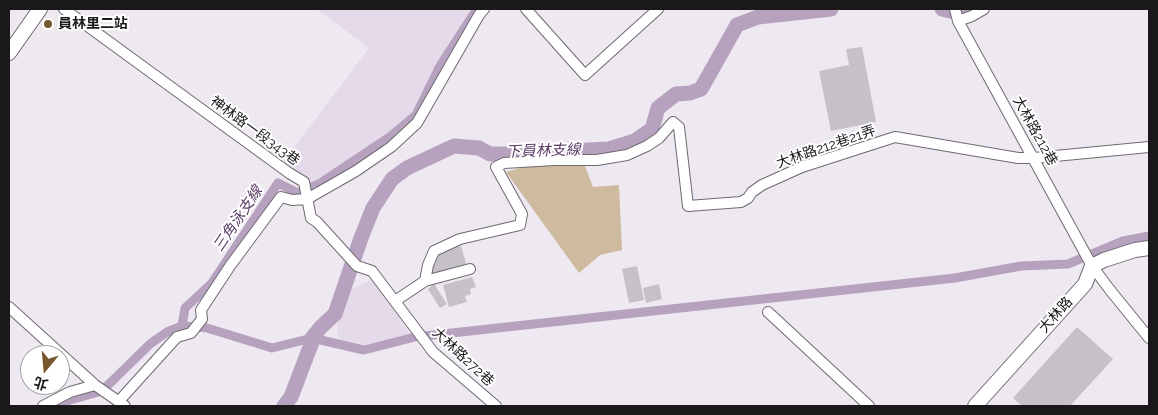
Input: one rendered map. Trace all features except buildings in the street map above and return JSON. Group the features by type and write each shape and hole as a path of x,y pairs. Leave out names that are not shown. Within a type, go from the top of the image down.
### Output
{"street":[{"path":"9,53 40,9"},
{"name":"神林路一段343巷","path":"64,9 304,182 310,218 317,222 357,266 372,271 395,301"},
{"path":"9,307 95,385 122,404 176,337 190,333 202,320 201,310 230,266 282,197 292,200 307,199 356,171 391,147 417,123 479,14 484,9"},
{"path":"526,9 585,75 658,9"},
{"name":"大林路212巷","path":"955,9 958,21 1092,266 1149,338"},
{"path":"958,21 984,9"},
{"name":"大林路212巷21弄","path":"425,282 428,265 434,251 460,239 520,225 522,214 496,167 504,163 597,160 627,155 648,146 659,138 673,122 679,127 688,206 741,202 762,185 802,167 895,138 1018,158 1149,147"},
{"path":"1092,266 1135,250 1149,248"},
{"name":"大林路","path":"975,406 1085,284 1092,266"},
{"path":"395,301 425,282 470,269"},
{"name":"大林路272巷","path":"395,301 433,352 496,406"},
{"path":"768,312 869,406"},
{"path":"43,406 70,392 95,385"}],"shaded area":[{"path":"317,9 475,9 426,83 427,90 407,122 312,189 280,166 369,48"},
{"path":"527,166 585,166 593,187 619,185 622,250 600,255 579,273 506,172"},
{"path":"372,279 411,335 366,344 343,341 338,336 337,331 338,316 347,292"}],"waterway":[{"name":"下員林支線","path":"284,406 291,397 312,338 335,314 373,208 392,179 407,168 454,146 479,148 490,154 508,154 609,149 635,141 652,129 658,108 676,94 690,93 701,89 737,25 758,17 831,9"},
{"name":"下員林支線","path":"942,9 950,11 965,9"},
{"name":"三角泳支線","path":"56,404 102,391 150,344 167,332 182,326 185,308 212,283 278,183 298,193 319,184 391,136 416,115 440,66 475,12"},
{"path":"182,326 207,328 272,348 312,338 364,350 415,337 955,278 1021,266 1068,264 1123,241 1149,236"}],"place":[{"name":"員林里二站","path":"48,24"}]}
